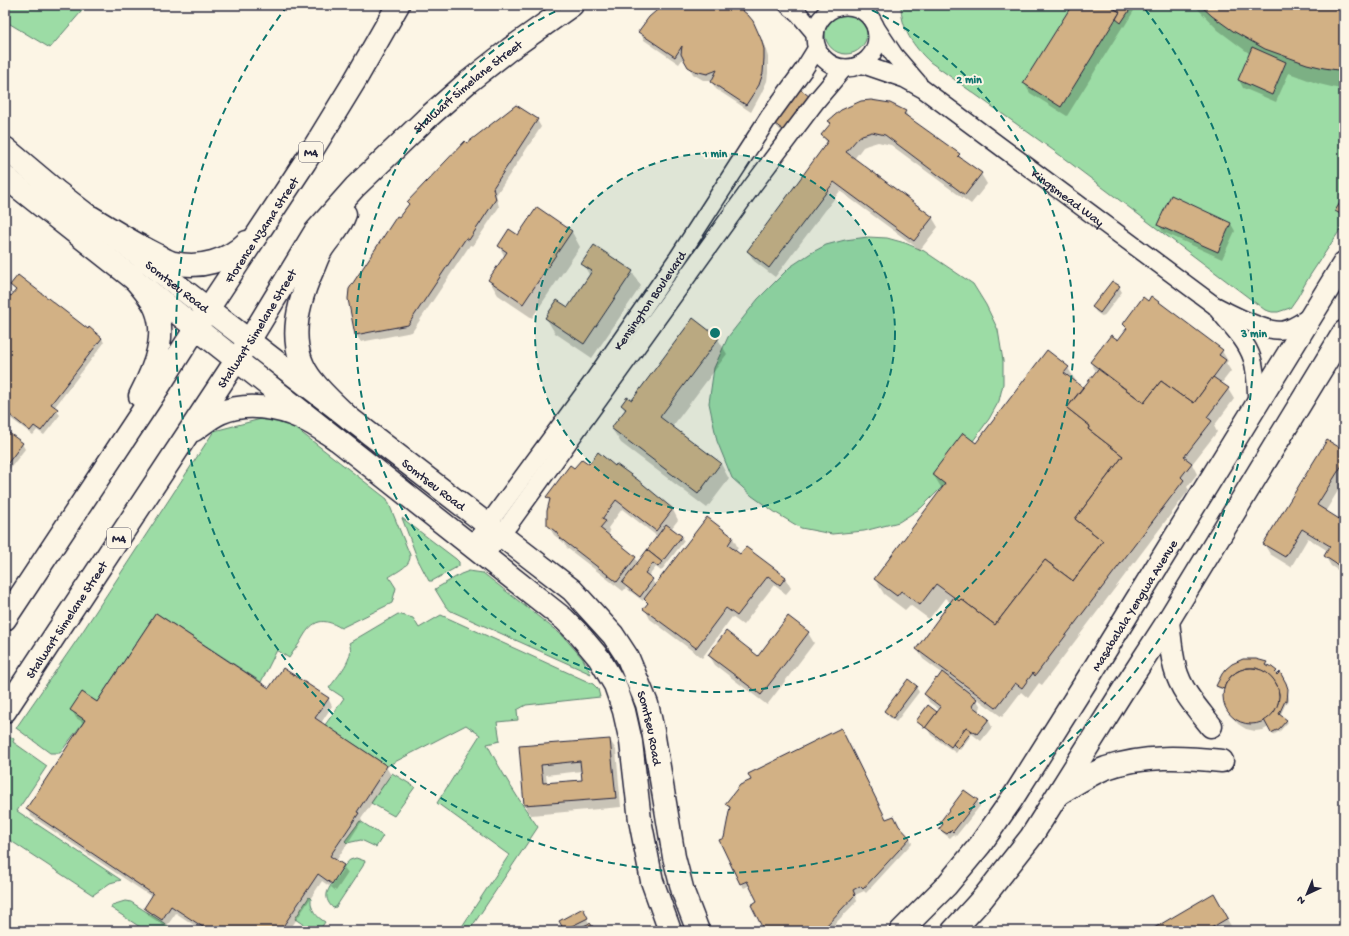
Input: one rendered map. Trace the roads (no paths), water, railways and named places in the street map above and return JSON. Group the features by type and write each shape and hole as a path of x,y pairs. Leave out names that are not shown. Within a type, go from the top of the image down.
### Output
{"main road":[{"name":"Florence Nzama Street","path":"208,309 305,162 354,82 398,5"},
{"name":"Stalwart Simelane Street","path":"5,711 249,341 315,232 355,186 426,119 468,82 510,49 572,5"},
{"name":"Somtseu Road","path":"5,148 56,191 572,590 613,635 628,658 647,704 674,857 683,892 698,930"},
{"name":"Somtseu Road","path":"5,177 564,619 578,633 599,658 615,685 624,710 631,742 640,820 652,882 670,931"},
{"path":"350,418 312,381 302,364 297,344 296,323 300,302 308,279 321,250 344,217 355,186"},
{"path":"91,217 172,263 191,266 208,264 225,258 240,249 260,230"},
{"name":"Masabalala Yengwa Avenue","path":"901,931 946,886 980,845 1012,799 1344,263"},
{"path":"97,481 143,391 153,366 159,344 161,331 159,316 153,304 132,276"},
{"name":"M4","path":"5,619 97,481 208,309"},
{"path":"953,931 983,898 1031,837 1168,621 1344,332"},
{"path":"186,436 220,413 233,409 265,407 302,418 336,439"},
{"path":"1168,621 1175,668 1179,680 1192,703 1211,726"},
{"path":"1057,795 1096,772 1132,761 1149,758 1183,757 1222,760"}],"street":[{"path":"788,5 798,13 816,40 821,55 827,62 835,66 844,68 853,67 861,64 868,58 873,52 876,44 876,28 870,17 860,9 843,5 836,7 823,16 818,22 816,40"},
{"name":"Kingsmead Way","path":"876,28 894,55 922,89"},
{"name":"Kensington Boulevard","path":"494,530 669,270 768,117 804,69 816,40"},
{"name":"Kingsmead Way","path":"861,64 905,79 922,89 1214,305 1246,321 1270,329 1281,330 1291,328 1311,316"},
{"name":"Kensington Boulevard","path":"478,551 690,275 753,185 817,100 844,68"},
{"name":"Kingsmead Way","path":"1214,305 1242,340 1251,357 1254,369 1256,405"}]}
